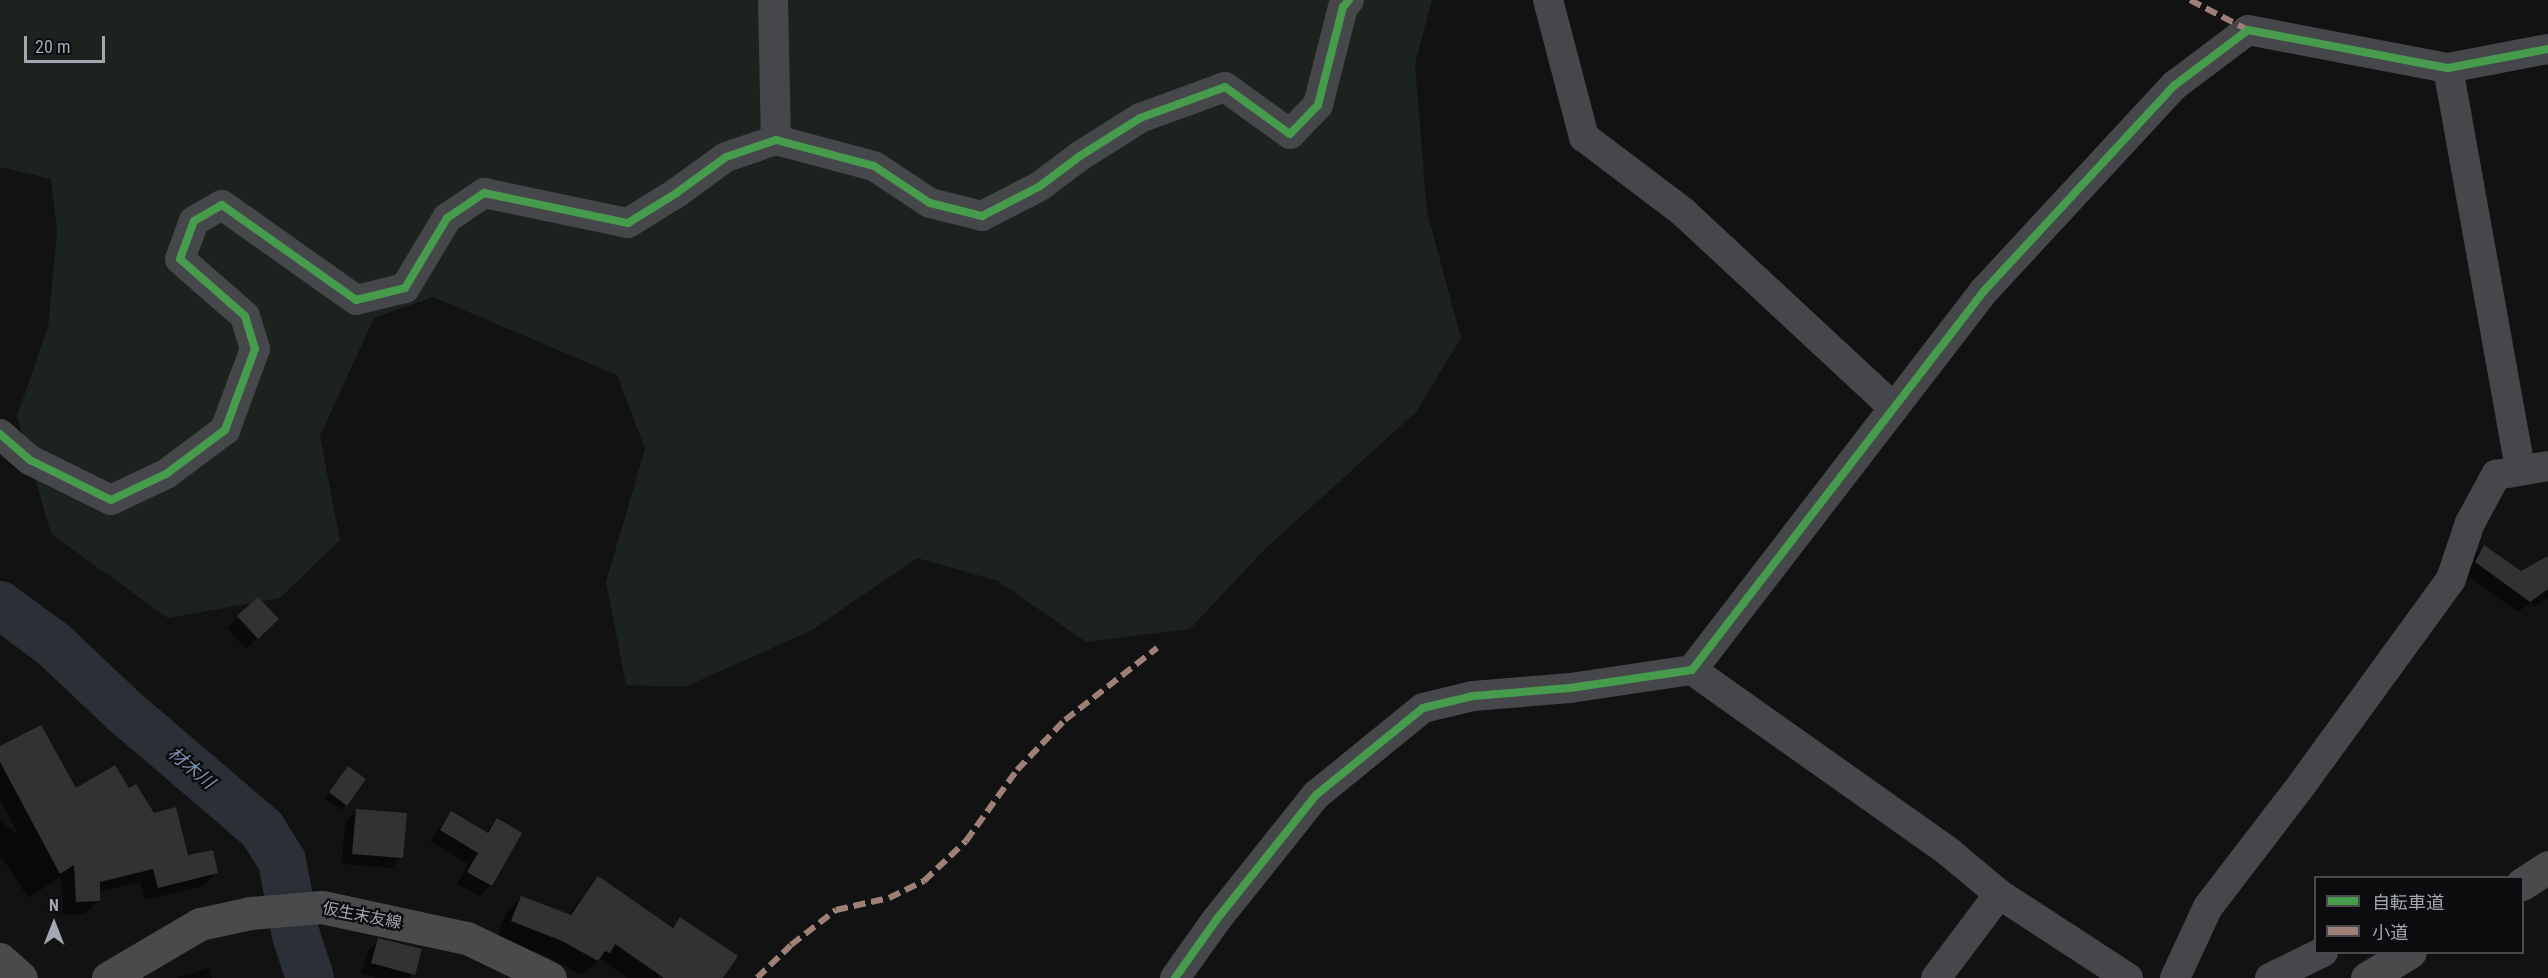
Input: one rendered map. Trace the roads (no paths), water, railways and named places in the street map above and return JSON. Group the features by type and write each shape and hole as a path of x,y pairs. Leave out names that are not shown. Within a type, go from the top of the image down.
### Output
{"main road":[{"path":"2524,883 2548,867"},
{"name":"仮生末友線","path":"108,978 200,924 250,913 322,907 467,938 550,978"},
{"path":"2367,978 2407,954"},
{"path":"0,959 21,978"}],"street":[{"path":"773,0 776,140"},
{"path":"0,434 30,460 111,500 166,474 225,430 255,349 245,316 180,259 194,221 222,205 356,300 405,288 447,218 484,193 628,223 726,157 776,140 874,166 930,203 982,216 1040,186 1080,156 1140,118 1226,87 1290,134 1318,105 1343,7 1349,0"},
{"path":"1548,0 1584,137 1683,212 1894,408"},
{"path":"1692,670 1983,292 2175,85 2248,30 2448,68 2548,49"},
{"path":"2175,978 2208,907 2303,783 2451,579 2470,523 2496,474 2534,468 2448,68"},
{"path":"1176,978 1217,919 1316,795 1423,708 1473,696 1570,688 1692,670 1950,853 1999,894 2127,978"},
{"path":"1936,978 1999,894"},
{"path":"2270,978 2319,954"}],"waterway":[{"name":"材木川","path":"0,605 53,644 124,711 262,829 282,861 296,935 310,978"}]}
